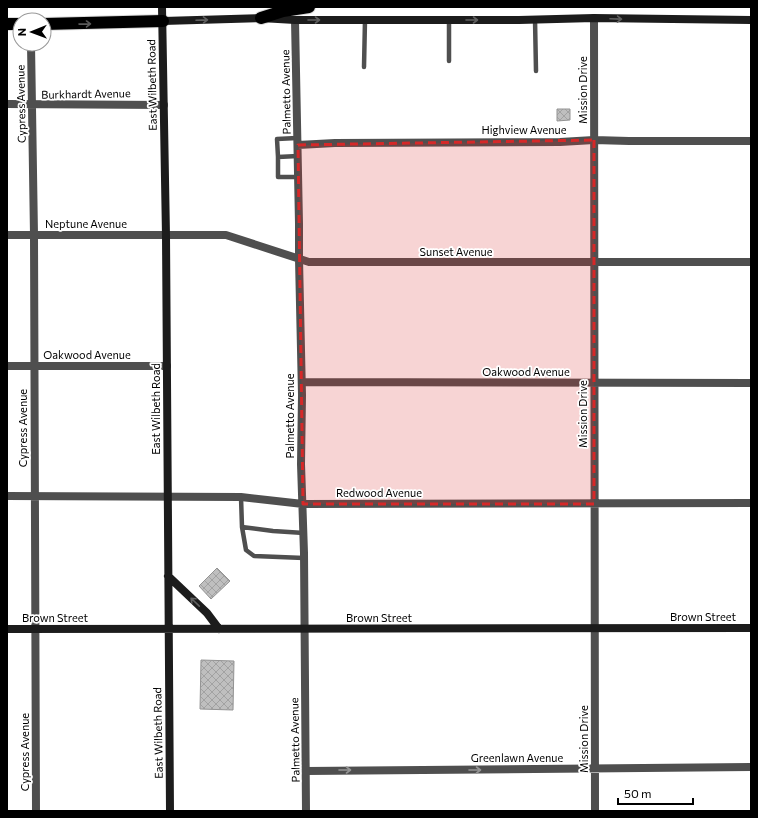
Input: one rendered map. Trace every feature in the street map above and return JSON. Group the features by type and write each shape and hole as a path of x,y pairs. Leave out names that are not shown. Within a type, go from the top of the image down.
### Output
{"highway":[{"path":"262,18 283,11 309,7"},
{"path":"52,24 163,21"}],"main road":[{"name":"East Wilbeth Road","path":"162,7 166,236 170,811"},
{"path":"163,21 262,18 295,20 594,18 751,20"},
{"path":"168,576 207,614 219,629"},
{"name":"Brown Street","path":"7,629 751,628"}],"street":[{"name":"Mission Drive","path":"594,18 595,811"},
{"name":"Palmetto Avenue","path":"295,20 300,224 299,259 302,382 301,464 304,533 306,811"},
{"name":"Cypress Avenue","path":"31,52 34,235 36,811"},
{"name":"Burkhardt Avenue","path":"7,104 164,105"},
{"name":"Highview Avenue","path":"298,141 335,143 560,142 594,140 629,142 751,141"},
{"name":"Neptune Avenue","path":"7,235 166,236"},
{"name":"Sunset Avenue","path":"166,236 226,235 246,240 309,262 751,262"},
{"name":"Oakwood Avenue","path":"7,366 167,366"},
{"name":"Oakwood Avenue","path":"302,382 751,383"},
{"name":"Redwood Avenue","path":"7,496 241,497 303,504 751,503"},
{"name":"Greenlawn Avenue","path":"306,770 751,767"}],"lane":[{"path":"534,19 536,71"},
{"path":"364,67 365,20"},
{"path":"449,20 449,61"},
{"path":"298,141 277,139 278,177 298,177"},
{"path":"278,156 298,156"},
{"path":"241,497 242,527 246,550 254,556 304,558"},
{"path":"242,527 304,533"}],"highlighted area":[{"path":"594,140 594,504 303,504 298,145"}],"building":[{"path":"557,109 570,109 570,120 557,121"},
{"path":"217,568 230,581 211,599 199,586"},
{"path":"201,660 234,661 233,710 200,709"}]}
